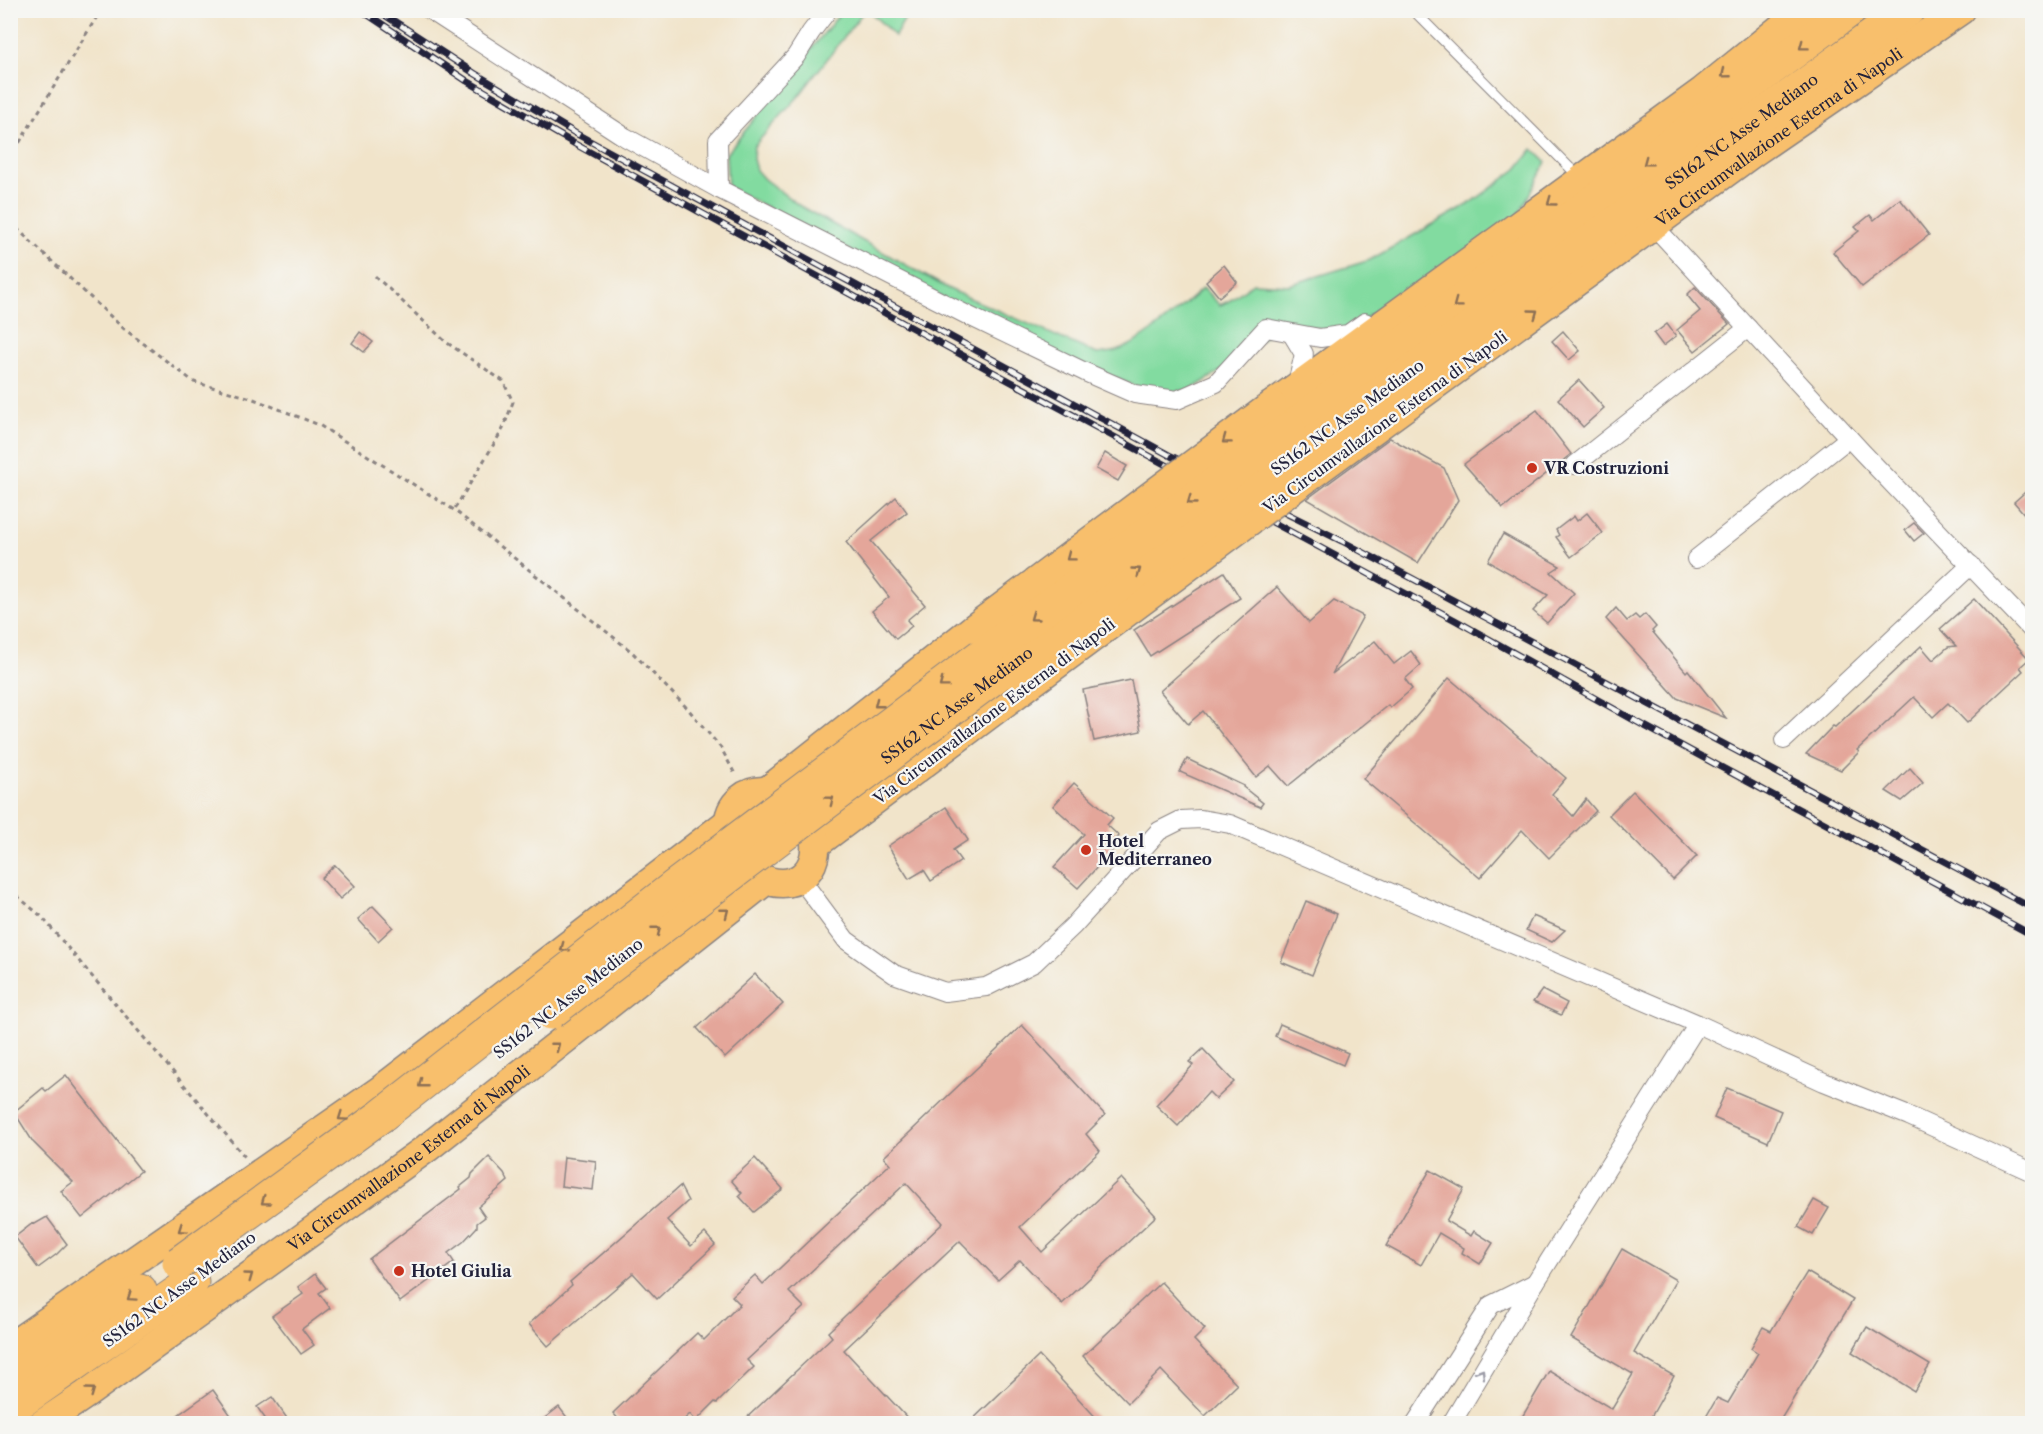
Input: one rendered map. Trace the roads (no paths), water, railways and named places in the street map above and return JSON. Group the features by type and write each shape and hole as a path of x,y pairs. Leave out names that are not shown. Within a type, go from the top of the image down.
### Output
{"highway":[{"name":"SS162 NC Asse Mediano","path":"1295,439 1850,10"},
{"name":"SS162 NC Asse Mediano","path":"10,1409 684,879 999,642 1295,439 1908,10"},
{"name":"SS162 NC Asse Mediano","path":"10,1380 185,1273"}],"main road":[{"name":"Via Circumvallazione Esterna di Napoli","path":"42,1424 426,1148 761,879 780,884 800,878 811,867 816,856 815,838 1023,690 1295,439 1296,388 1703,92 1803,10"},
{"name":"Via Circumvallazione Esterna di Napoli","path":"10,1347 379,1090 728,829 730,812 746,795 757,791 774,793 974,628 1654,226 1754,152 1961,10"}],"street":[{"path":"430,10 625,137 719,189 967,315 1136,394 1177,400 1216,383 1266,328 1320,338 1348,334 1395,302 1428,291"},
{"path":"719,189 718,140 796,56 828,10"},
{"path":"1654,226 1849,438 2032,630"},
{"path":"1575,465 1748,328"},
{"path":"1292,334 1304,354 1296,388"},
{"path":"1696,559 1849,438"},
{"path":"1784,740 1971,565"},
{"path":"800,878 846,940 894,974 945,992 986,987 1034,963 1073,926 1160,831 1181,820 1201,819 1230,824 1698,1024 1824,1082 1909,1116 2032,1172"},
{"path":"1451,1424 1534,1283 1698,1024"},
{"path":"1415,1424 1491,1305 1534,1283"}],"lane":[{"path":"1413,10 1582,180"}],"railway":[{"path":"361,10 467,81 575,144 2032,935"},
{"path":"377,10 474,73 575,133 1171,456 1342,541 2032,908"}],"place":[{"name":"VR Costruzioni","path":"1532,468"},
{"name":"Hotel Mediterraneo","path":"1086,850"},
{"name":"Hotel Giulia","path":"399,1271"}]}
